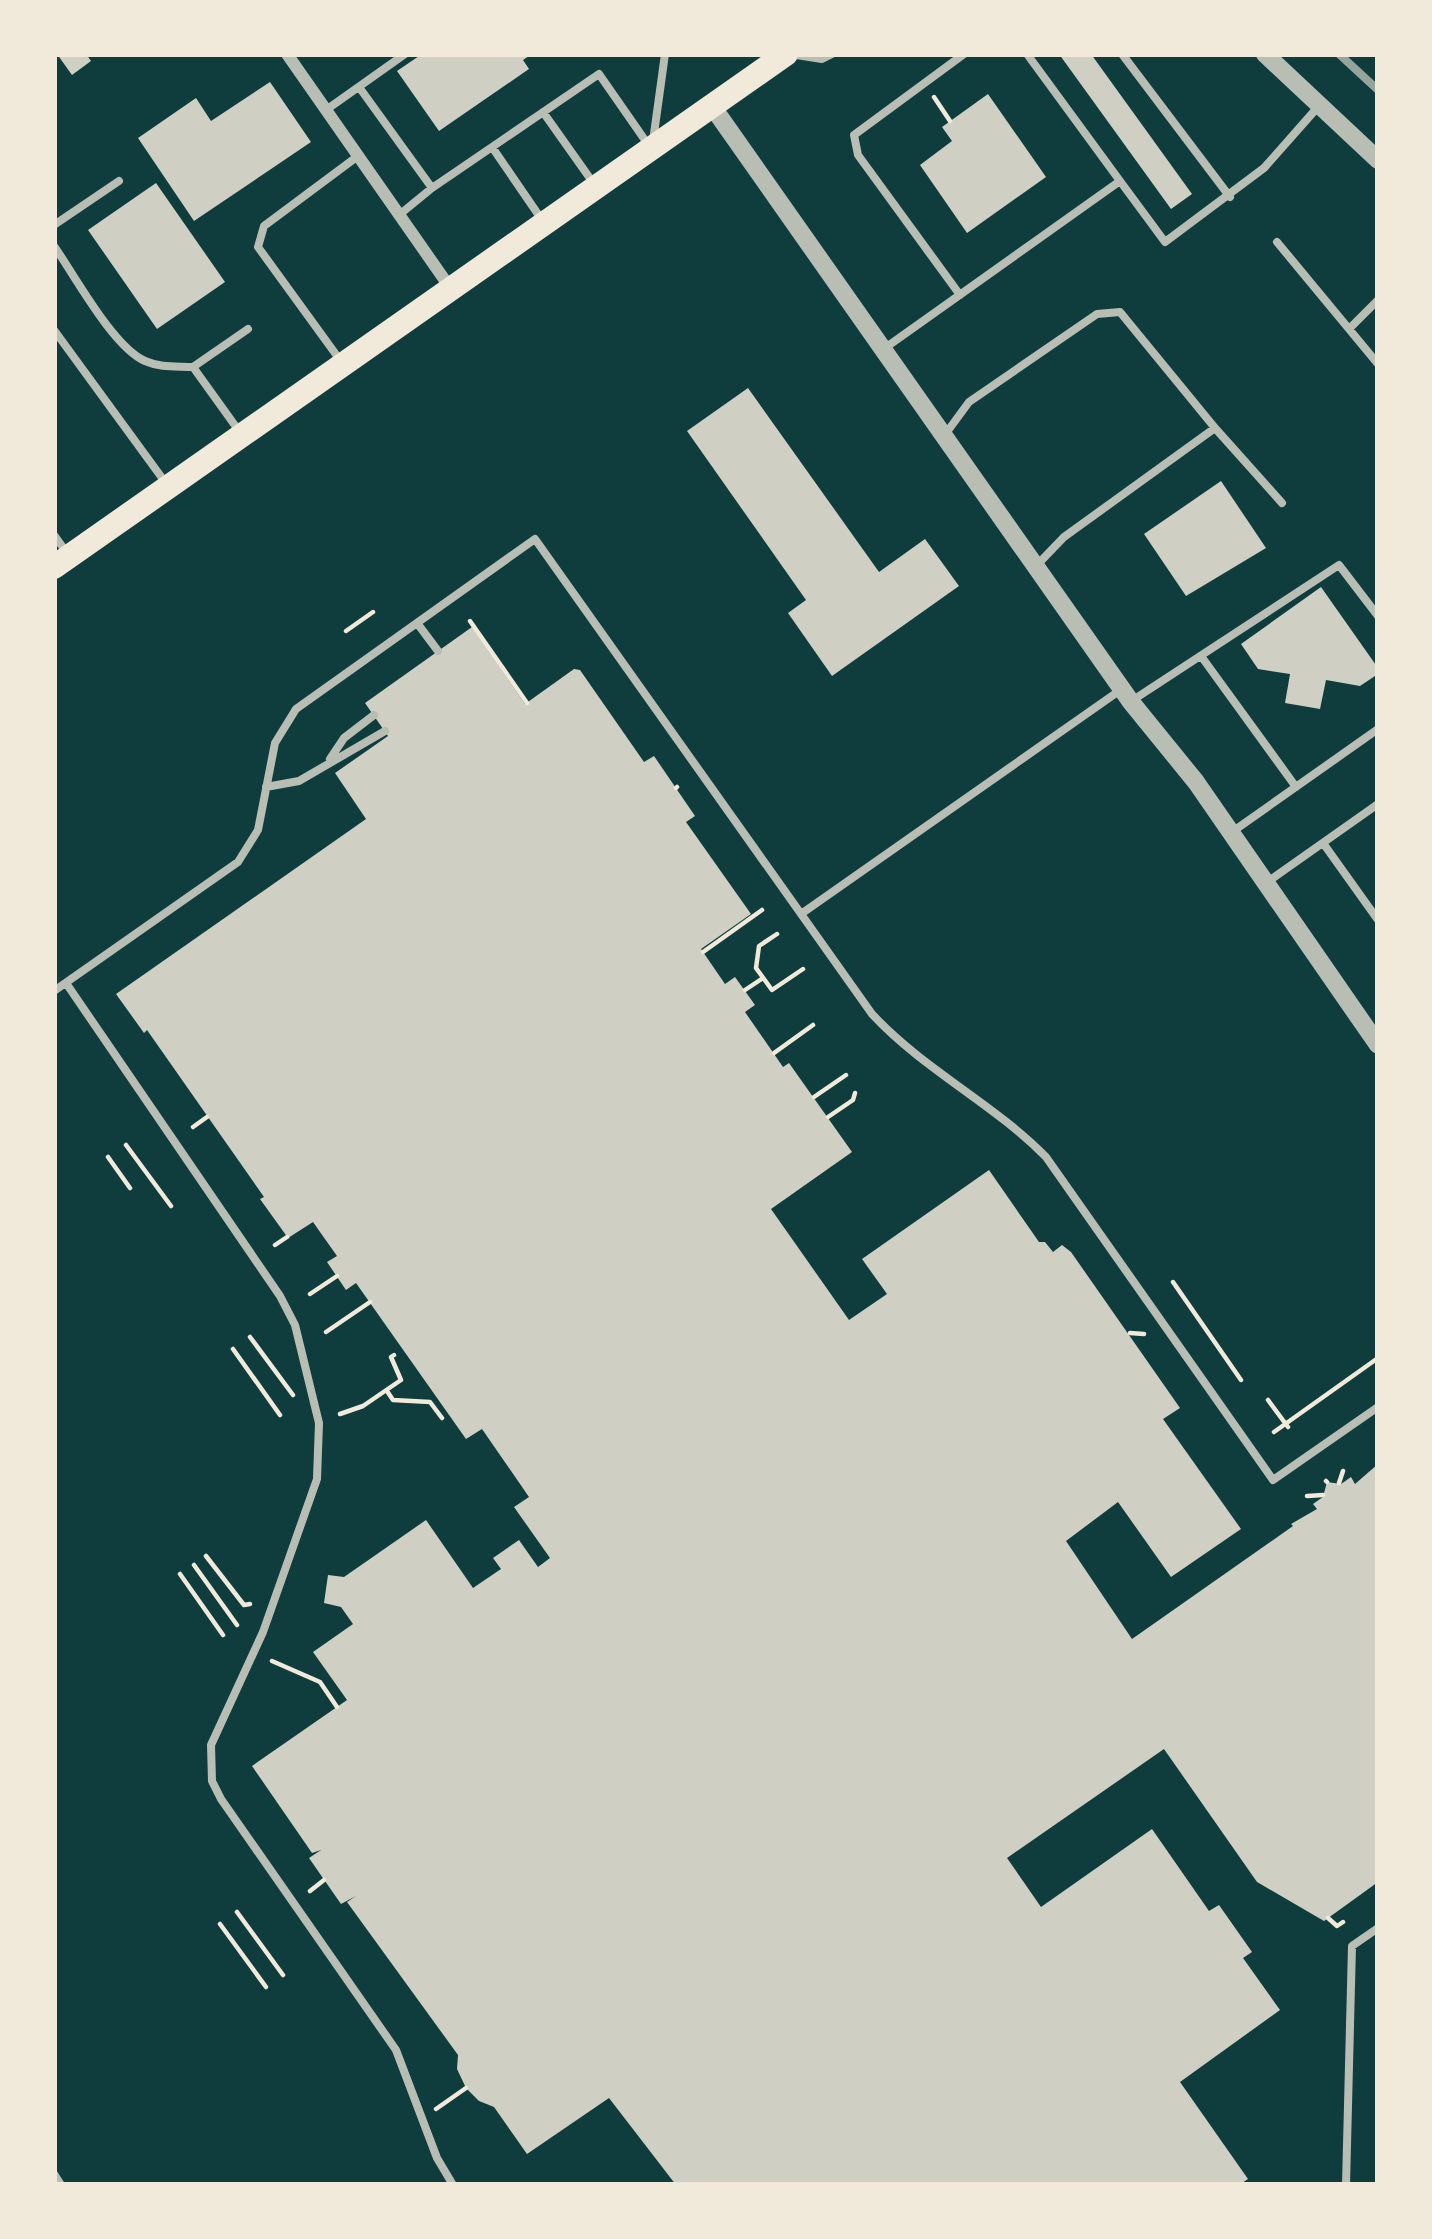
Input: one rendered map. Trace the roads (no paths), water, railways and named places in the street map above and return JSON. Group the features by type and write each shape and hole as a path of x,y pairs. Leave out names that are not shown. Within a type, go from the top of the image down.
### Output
{"main road":[{"path":"62,562 787,54"}],"street":[{"path":"287,54 452,290"},
{"path":"1265,54 1378,160"},
{"path":"712,106 1127,695 1372,1023 1378,1045"}],"lane":[{"path":"326,110 405,54"},
{"path":"651,149 665,54"},
{"path":"787,54 822,59 832,54"},
{"path":"960,296 858,155 854,135 964,54"},
{"path":"1027,54 1165,242 1264,168 1320,106"},
{"path":"1122,54 1229,197"},
{"path":"398,215 598,74 651,149"},
{"path":"358,87 432,188"},
{"path":"543,112 597,188"},
{"path":"491,147 544,224"},
{"path":"344,366 258,247 265,226 358,156"},
{"path":"884,349 1120,181"},
{"path":"54,225 119,182"},
{"path":"1276,242 1378,364"},
{"path":"54,246 119,339 140,359 163,367 193,368 248,329"},
{"path":"1349,329 1378,300"},
{"path":"944,436 969,402 1096,314 1120,312 1282,503"},
{"path":"54,330 169,488"},
{"path":"193,368 243,436"},
{"path":"1036,566 1064,537 1215,428"},
{"path":"54,535 62,562"},
{"path":"54,992 238,862 258,830 275,743 296,709 535,539 872,1014 897,1041 1016,1127 1046,1157 1274,1480 1378,1407"},
{"path":"800,914 1127,695 1201,656 1339,565 1378,616"},
{"path":"417,623 437,651"},
{"path":"1201,656 1296,787"},
{"path":"329,761 344,738 374,715"},
{"path":"1231,832 1378,729"},
{"path":"266,787 299,781 385,730"},
{"path":"1265,883 1378,804"},
{"path":"1323,843 1378,920"},
{"path":"65,983 296,1325 319,1424 317,1479 284,1580 211,1745 208,1762 221,1799 396,2050 441,2168 453,2185"},
{"path":"1346,2185 1352,1946 1378,1928"},
{"path":"54,2174 61,2185"}],"railway":[{"path":"1339,54 1378,90"}]}
